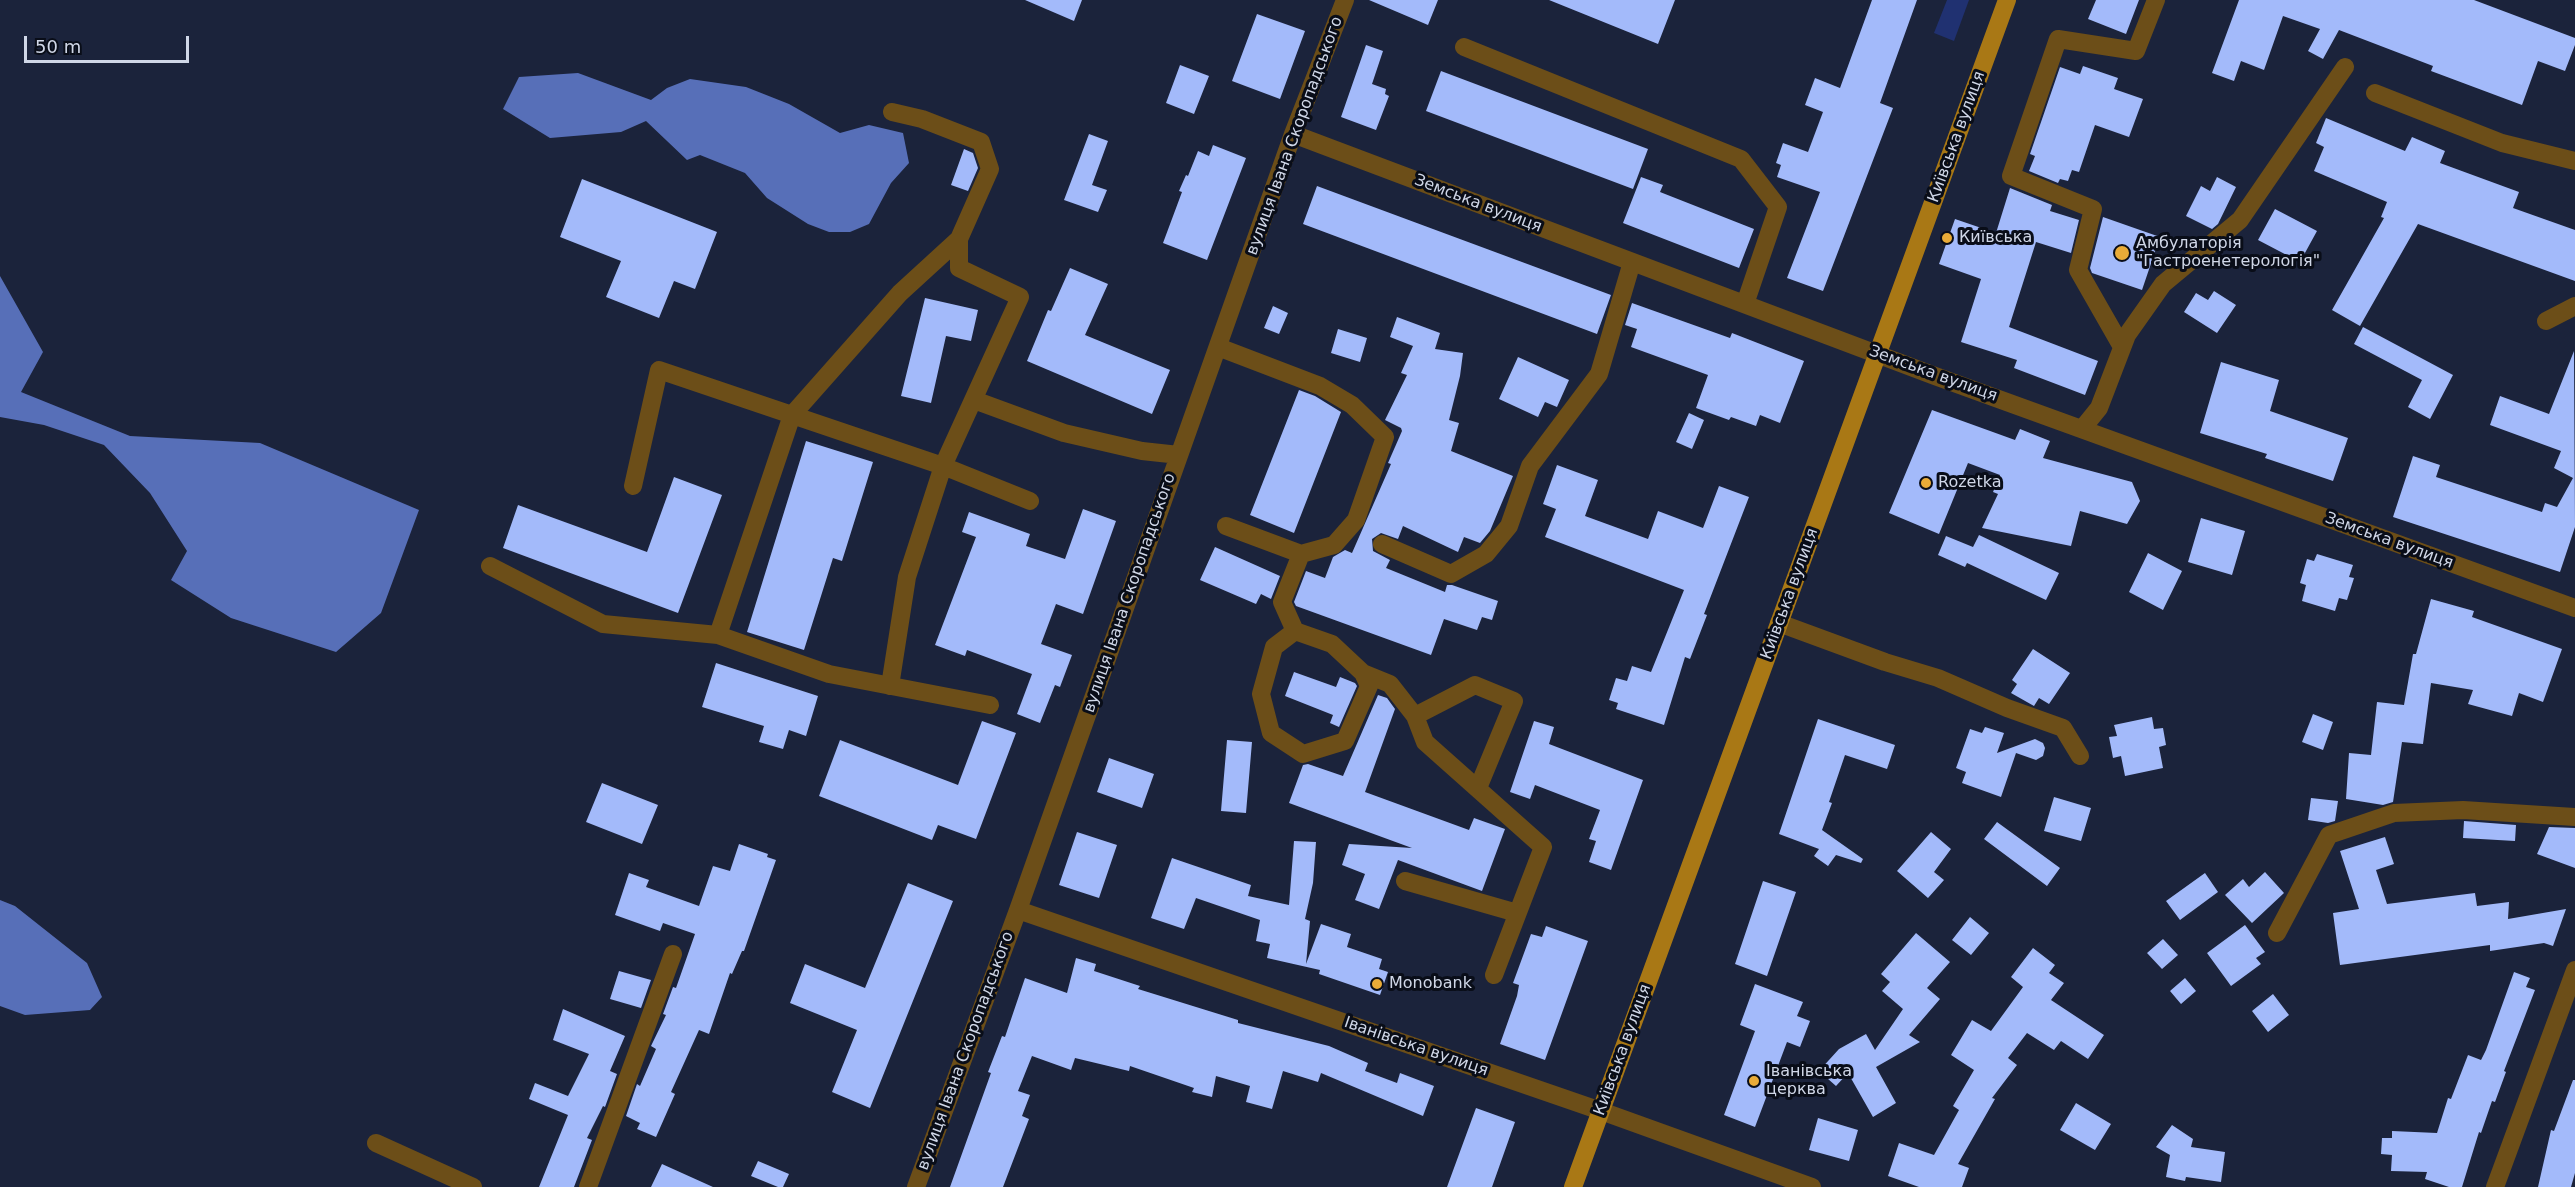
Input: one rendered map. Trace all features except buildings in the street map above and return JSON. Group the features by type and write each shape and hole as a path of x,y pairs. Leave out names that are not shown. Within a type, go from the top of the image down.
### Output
{"main road":[{"name":"Київська вулиця","path":"1573,1187 2007,0"}],"street":[{"name":"вулиця Івана Скоропадського","path":"916,1187 1018,910 1293,134 1345,0"},
{"path":"2122,347 2078,270 2093,209 2011,176 2058,39 2136,51 2156,0"},
{"path":"1464,47 1741,159 1778,207 1745,304"},
{"path":"2082,429 2099,408 2127,335 2163,284 2240,220 2344,67"},
{"path":"2376,93 2502,143 2575,161"},
{"path":"718,635 792,415 900,293 958,239 990,169 981,142 922,119 892,112"},
{"name":"Земська вулиця","path":"1293,134 1879,354 2575,608"},
{"path":"890,686 907,578 943,466 1020,297 959,268 958,239"},
{"path":"1382,544 1451,574 1486,554 1509,526 1530,466 1599,374 1632,262"},
{"path":"2546,321 2575,306"},
{"path":"1218,347 1320,386 1352,405 1385,437 1356,520 1334,545 1301,554 1226,526"},
{"path":"633,486 659,370 943,466 1030,501"},
{"path":"974,400 1064,433 1142,451 1179,455"},
{"path":"1301,554 1282,602 1295,631 1332,644 1363,673 1390,684 1414,716 1425,742 1543,847 1494,975"},
{"path":"490,566 603,624 718,635 829,674 990,705"},
{"path":"1779,623 1885,662 1938,678 2007,708 2063,728 2080,756"},
{"path":"1295,631 1274,647 1261,694 1271,733 1303,754 1345,741 1369,686 1363,673"},
{"path":"1414,716 1475,685 1514,701 1478,788"},
{"path":"2277,933 2329,835 2394,813 2463,810 2575,817"},
{"path":"1405,881 1517,914"},
{"name":"Іванівська вулиця","path":"1018,910 1601,1111 1812,1187"},
{"path":"588,1187 673,954"},
{"path":"2495,1187 2575,970"},
{"path":"376,1143 472,1187"}],"shaded area":[{"path":"1947,0 1969,0 1954,41 1934,33"},
{"path":"578,73 651,100 667,88 690,79 746,87 789,104 840,133 869,125 903,133 909,163 891,183 869,224 850,232 829,232 808,224 767,198 745,173 700,155 687,160 646,121 621,132 550,138 503,109 519,77"},
{"path":"0,276 43,352 21,392 130,436 260,443 419,510 381,613 336,652 231,618 171,580 187,551 150,493 104,445 44,425 0,417"},
{"path":"0,900 15,906 87,963 102,997 90,1010 25,1015 0,1006"}],"place":[{"name":"Київська","path":"1947,238"},
{"name":"Амбулаторія \"Гастроенетерологія\"","path":"2122,253"},
{"name":"Rozetka","path":"1926,483"},
{"name":"Monobank","path":"1377,984"},
{"name":"Іванівська церква","path":"1754,1081"}]}
